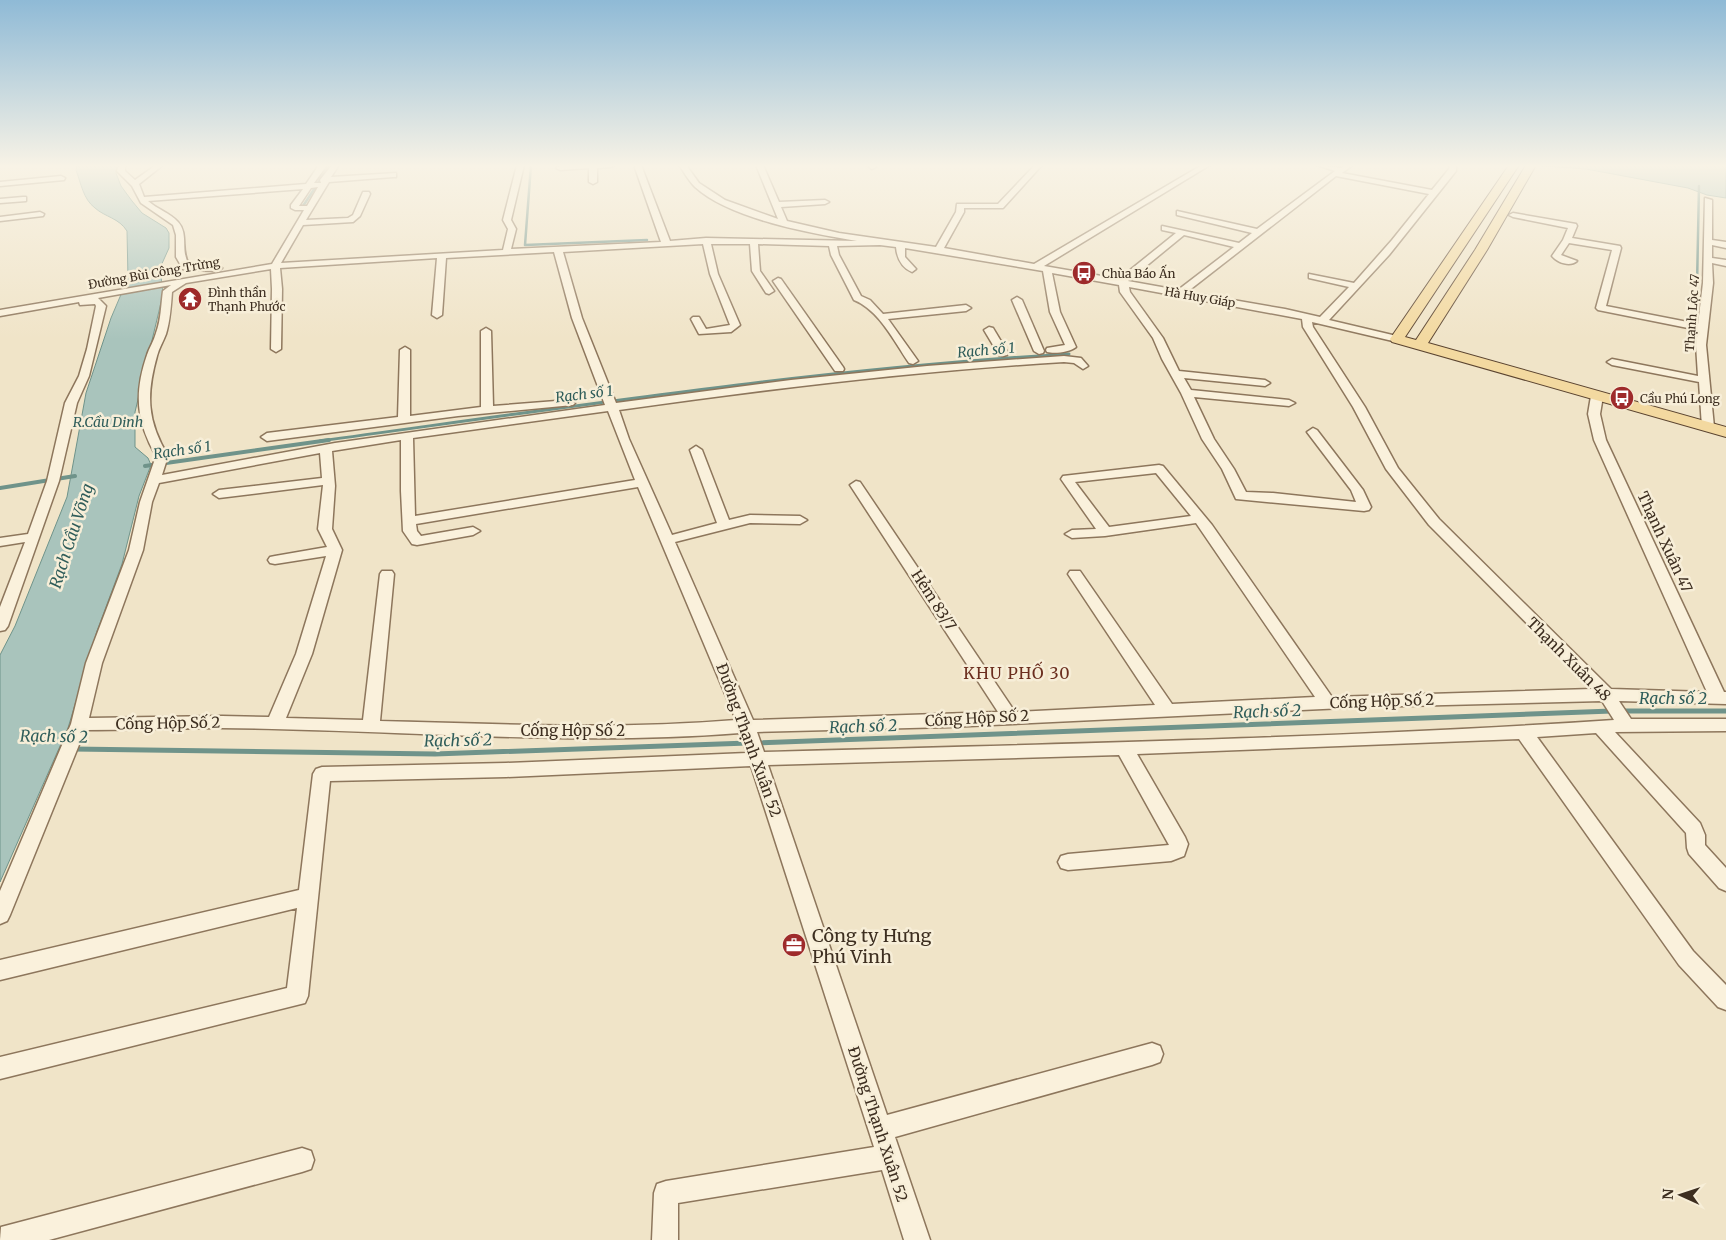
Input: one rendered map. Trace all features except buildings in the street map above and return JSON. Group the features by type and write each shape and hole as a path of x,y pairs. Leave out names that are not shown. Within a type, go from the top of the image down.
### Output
{"main road":[{"path":"1397,339 1475,223"},
{"path":"1420,345 1497,223"},
{"name":"Hà Huy Giáp","path":"1397,339 1726,432"}],"street":[{"path":"174,223 181,241 181,262 186,267 247,269"},
{"path":"276,349 277,289 275,266 299,223"},
{"path":"506,252 512,228 509,223"},
{"path":"659,223 666,243"},
{"name":"Hà Huy Giáp","path":"784,223 900,245 1122,282 1323,320 1397,339"},
{"path":"939,250 954,223"},
{"path":"1034,268 1110,223"},
{"path":"1221,223 1259,232"},
{"path":"1180,293 1271,223"},
{"path":"1323,320 1356,286 1410,223"},
{"path":"1555,223 1572,226 1567,240 1556,256 1561,260 1574,261"},
{"name":"Thạnh Lộc 47","path":"1708,223 1708,283 1701,345 1708,427"},
{"path":"1164,228 1240,246"},
{"path":"1182,232 1123,279 1124,292 1158,338 1187,393 1208,439 1228,469 1241,496 1273,497 1364,507 1356,490 1313,432"},
{"path":"1567,240 1617,248 1602,296 1601,308 1703,328"},
{"path":"696,319 703,332 731,329 735,325 714,274 706,241"},
{"name":"Đường Bùi Công Trừng","path":"0,313 247,269 275,266 706,241 834,244 883,242"},
{"path":"754,241 756,271 769,291"},
{"path":"1708,242 1726,245"},
{"path":"834,244 832,248 857,298 867,302 891,329 913,361"},
{"path":"900,245 901,258 912,270"},
{"name":"Đường Thạnh Xuân 52","path":"558,250 577,318 623,439 747,726 917,1240"},
{"path":"436,316 442,255"},
{"path":"1708,260 1726,263"},
{"path":"157,470 326,449 610,403 839,369 1003,353 1066,350 1071,347 1051,301 1047,270"},
{"path":"1312,276 1356,286"},
{"path":"0,915 79,724 94,663 136,550 146,502 162,456 150,437 144,417 145,390 151,358 161,334 168,291 179,284 197,278"},
{"path":"778,281 839,369"},
{"path":"1017,300 1039,351"},
{"path":"0,626 34,537 53,478 71,403 87,367 101,306 97,302 35,308"},
{"path":"880,317 966,308"},
{"name":"Thạnh Xuân 48","path":"1307,317 1308,327 1359,407 1392,470 1434,522 1607,695 1626,725"},
{"path":"989,330 1003,353"},
{"path":"486,331 487,410"},
{"path":"404,350 404,419"},
{"path":"267,437 487,410 610,403 848,376 1064,358 1077,360 1084,366"},
{"path":"1612,362 1703,380"},
{"path":"1176,374 1265,383"},
{"path":"1187,393 1290,403"},
{"name":"Thạnh Xuân 47","path":"1597,396 1594,414 1600,440 1722,697"},
{"path":"407,436 406,491 410,531 417,541 473,531"},
{"path":"275,724 304,654 335,550 325,530 328,481 326,449"},
{"path":"696,450 725,526"},
{"path":"1105,532 1067,479 1159,469 1200,519 1327,702"},
{"path":"218,494 328,481"},
{"path":"409,521 473,509 642,483"},
{"name":"Hẻm 83/7","path":"856,485 901,550 1010,717"},
{"path":"668,540 750,519 800,520"},
{"path":"1072,534 1105,532 1200,519"},
{"path":"0,542 34,537"},
{"path":"275,560 335,550"},
{"path":"371,727 387,574"},
{"path":"1076,574 1166,710"},
{"name":"Cống Hộp Số 2","path":"79,724 222,722 480,730 684,731 747,726 1010,717 1327,702 1607,695 1722,697"},
{"path":"0,1068 296,996 322,774 506,770 758,759 1124,748 1524,732 1626,725 1726,726"},
{"path":"1600,728 1693,828 1696,835 1696,848 1726,882"},
{"path":"1524,732 1686,958 1726,1000"},
{"path":"1068,862 1171,853 1177,850 1176,836 1124,748"},
{"path":"0,970 308,897"},
{"path":"879,1129 1152,1054"},
{"path":"665,1240 666,1193 889,1158"},
{"path":"1,1240 302,1160"}],"water":[{"path":"120,223 158,223 166,228 169,233 169,248 160,268 163,294 135,412 135,447 148,458 151,465 139,496 122,564 97,631 68,728 0,882 0,655 15,626 67,497 86,393 111,318 128,278 127,231"}],"waterway":[{"path":"527,223 525,245 647,240"},
{"path":"1697,286 1698,223"},
{"path":"1696,313 1697,285"},
{"name":"Rạch số 1","path":"320,441 600,402 787,379 881,369 1069,354"},
{"name":"Rạch số 1","path":"145,466 329,440"},
{"name":"Rạch Cầu Võng","path":"0,488 75,476"},
{"name":"Rạch số 2","path":"756,743 1612,711"},
{"name":"Rạch số 2","path":"1620,711 1726,711"},
{"name":"Rạch số 2","path":"73,749 435,754 748,743"}],"place":[{"name":"Chùa Báo Ấn","path":"1084,273"},
{"name":"Đình thần Thạnh Phước","path":"190,299"},
{"name":"Cầu Phú Long","path":"1622,398"},
{"name":"Công ty Hưng Phú Vinh","path":"794,945"}],"district":[{"name":"KHU PHỐ 30","path":"1017,673"}],"water label":[{"name":"R.Cầu Dinh","path":"108,422"}]}
